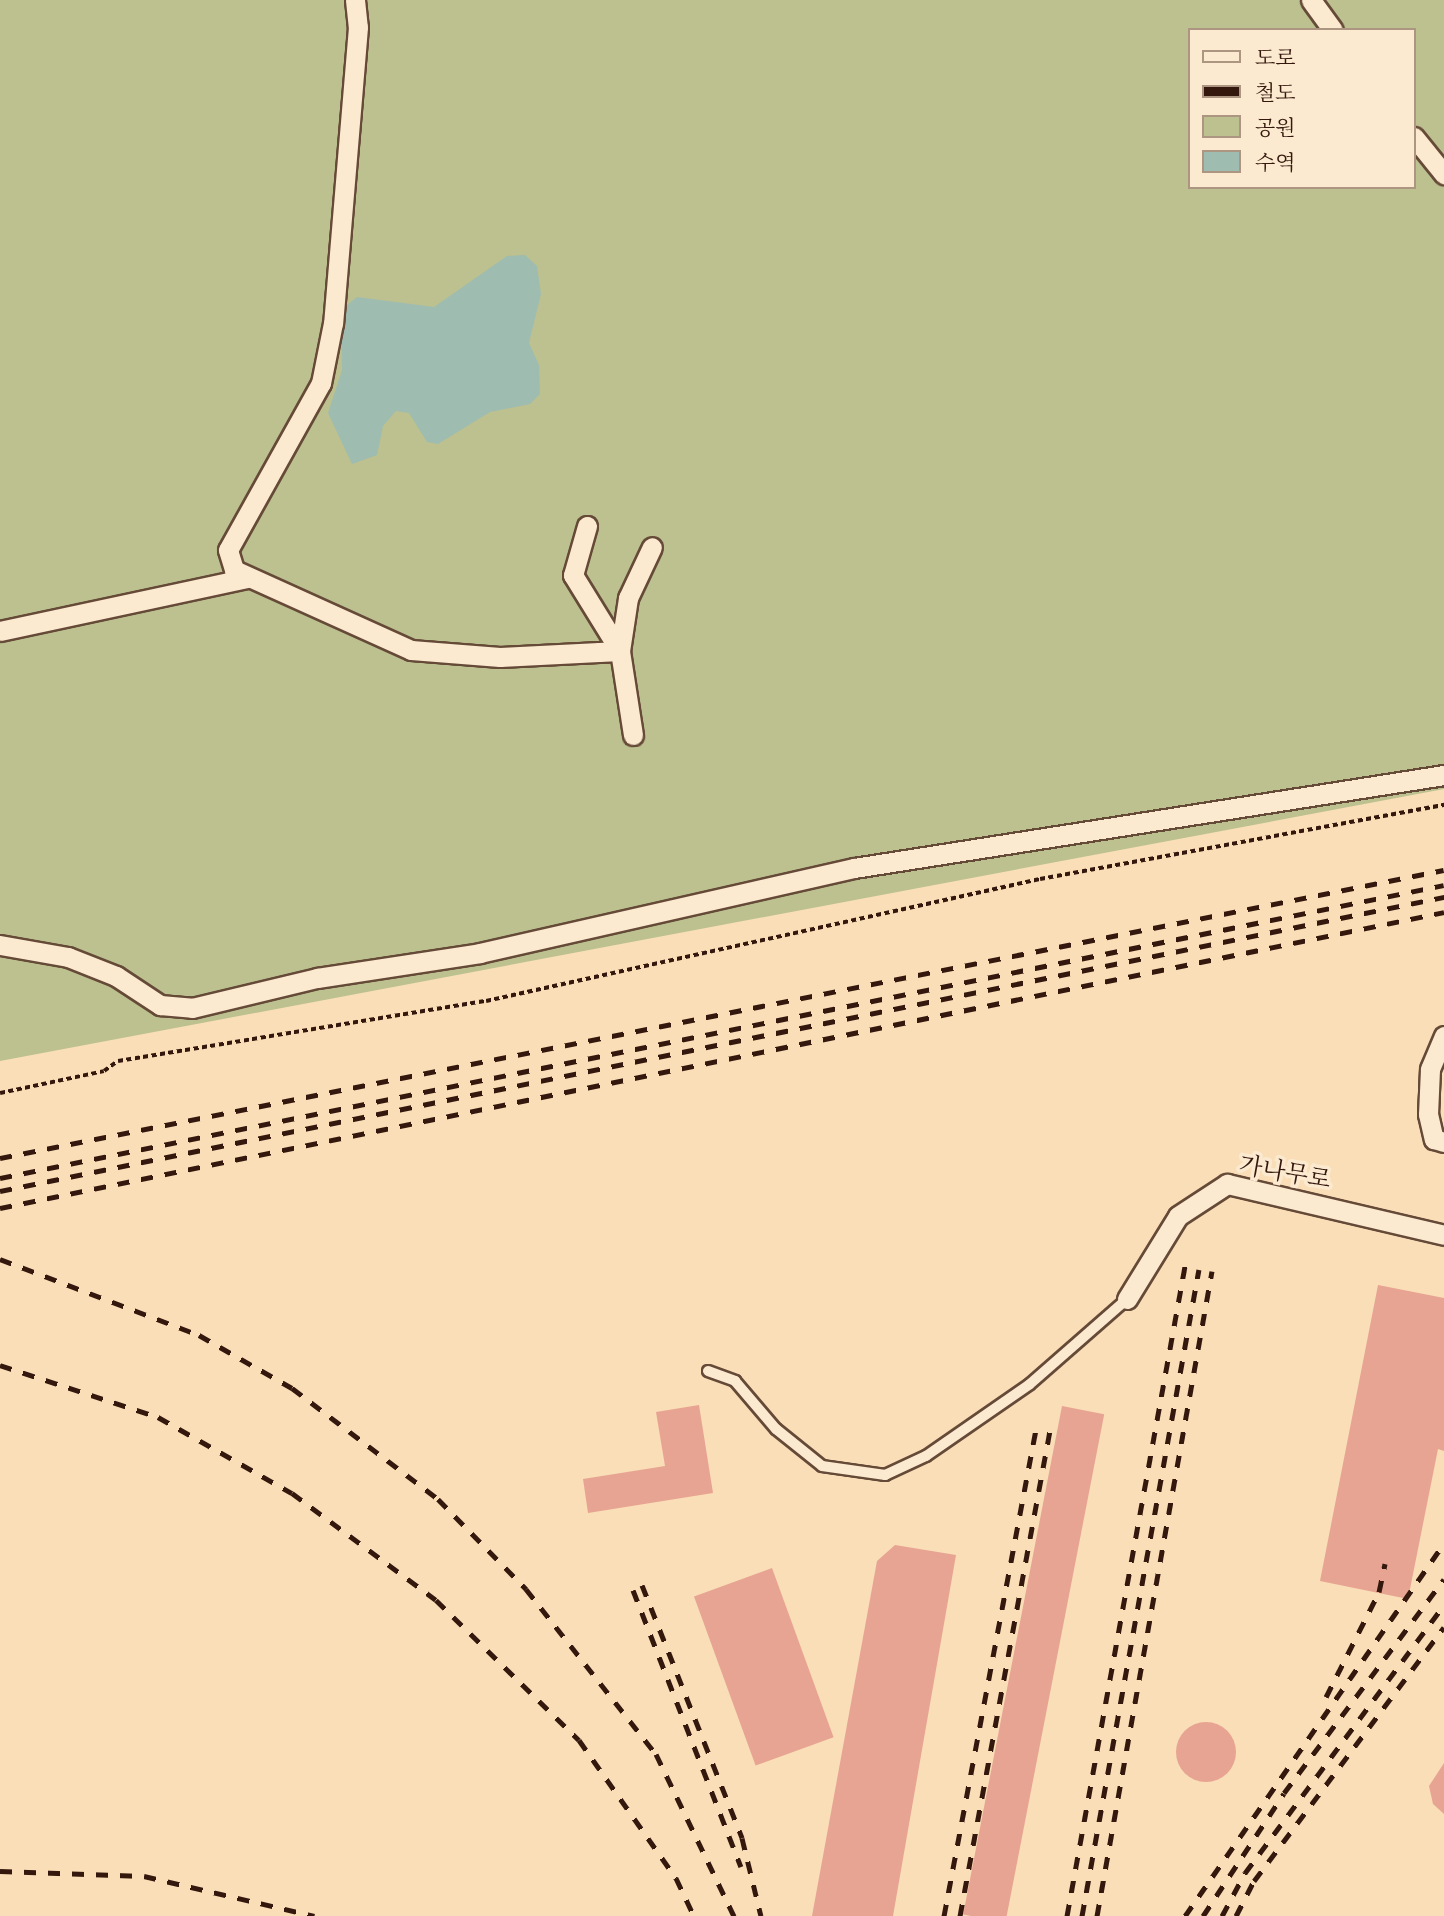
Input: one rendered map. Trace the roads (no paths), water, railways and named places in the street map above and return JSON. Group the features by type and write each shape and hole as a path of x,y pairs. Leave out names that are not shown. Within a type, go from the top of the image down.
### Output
{"street":[{"path":"355,0 358,27 333,323 321,383 228,550 234,570 411,650 500,657 620,651"},
{"path":"1311,0 1332,28"},
{"path":"1416,139 1444,174"},
{"path":"587,526 573,575 620,651"},
{"path":"633,735 620,651 628,598 652,547"},
{"path":"0,631 248,578"},
{"path":"0,945 68,957 116,976 160,1005 192,1008 317,978 480,953 854,868 1444,775"},
{"path":"1444,1036 1430,1069 1428,1114 1434,1139 1444,1142"},
{"name":"가나무로","path":"1126,1299 1178,1216 1227,1185 1444,1235"}],"lane":[{"path":"708,1371 735,1381 776,1429 822,1466 885,1475 926,1456 1030,1384 1126,1299"}],"water":[{"path":"525,255 537,266 541,294 529,343 539,365 540,394 530,404 490,412 438,444 427,442 409,413 396,411 383,426 377,455 352,464 328,413 342,370 341,310 357,297 434,307 507,256"}],"railway":[{"path":"0,1158 1444,870"},
{"path":"0,1178 1444,885"},
{"path":"0,1191 1444,897"},
{"path":"0,1208 1444,912"},
{"path":"0,1259 199,1335 292,1388 438,1499 526,1589 656,1754 734,1916"},
{"path":"1067,1916 1185,1266"},
{"path":"1082,1916 1199,1269"},
{"path":"1097,1916 1212,1271"},
{"path":"0,1365 158,1417 292,1493 436,1600 579,1740 676,1878 694,1916"},
{"path":"944,1916 1037,1424"},
{"path":"960,1916 1051,1425"},
{"path":"1185,1916 1444,1544"},
{"path":"1326,1697 1379,1592 1385,1564"},
{"path":"1203,1916 1284,1793 1444,1579"},
{"path":"642,1585 742,1838 761,1916"},
{"path":"633,1590 741,1867"},
{"path":"1222,1916 1245,1873 1444,1605"},
{"path":"1236,1916 1254,1881 1444,1627"},
{"path":"0,1871 144,1876 314,1916"}]}
